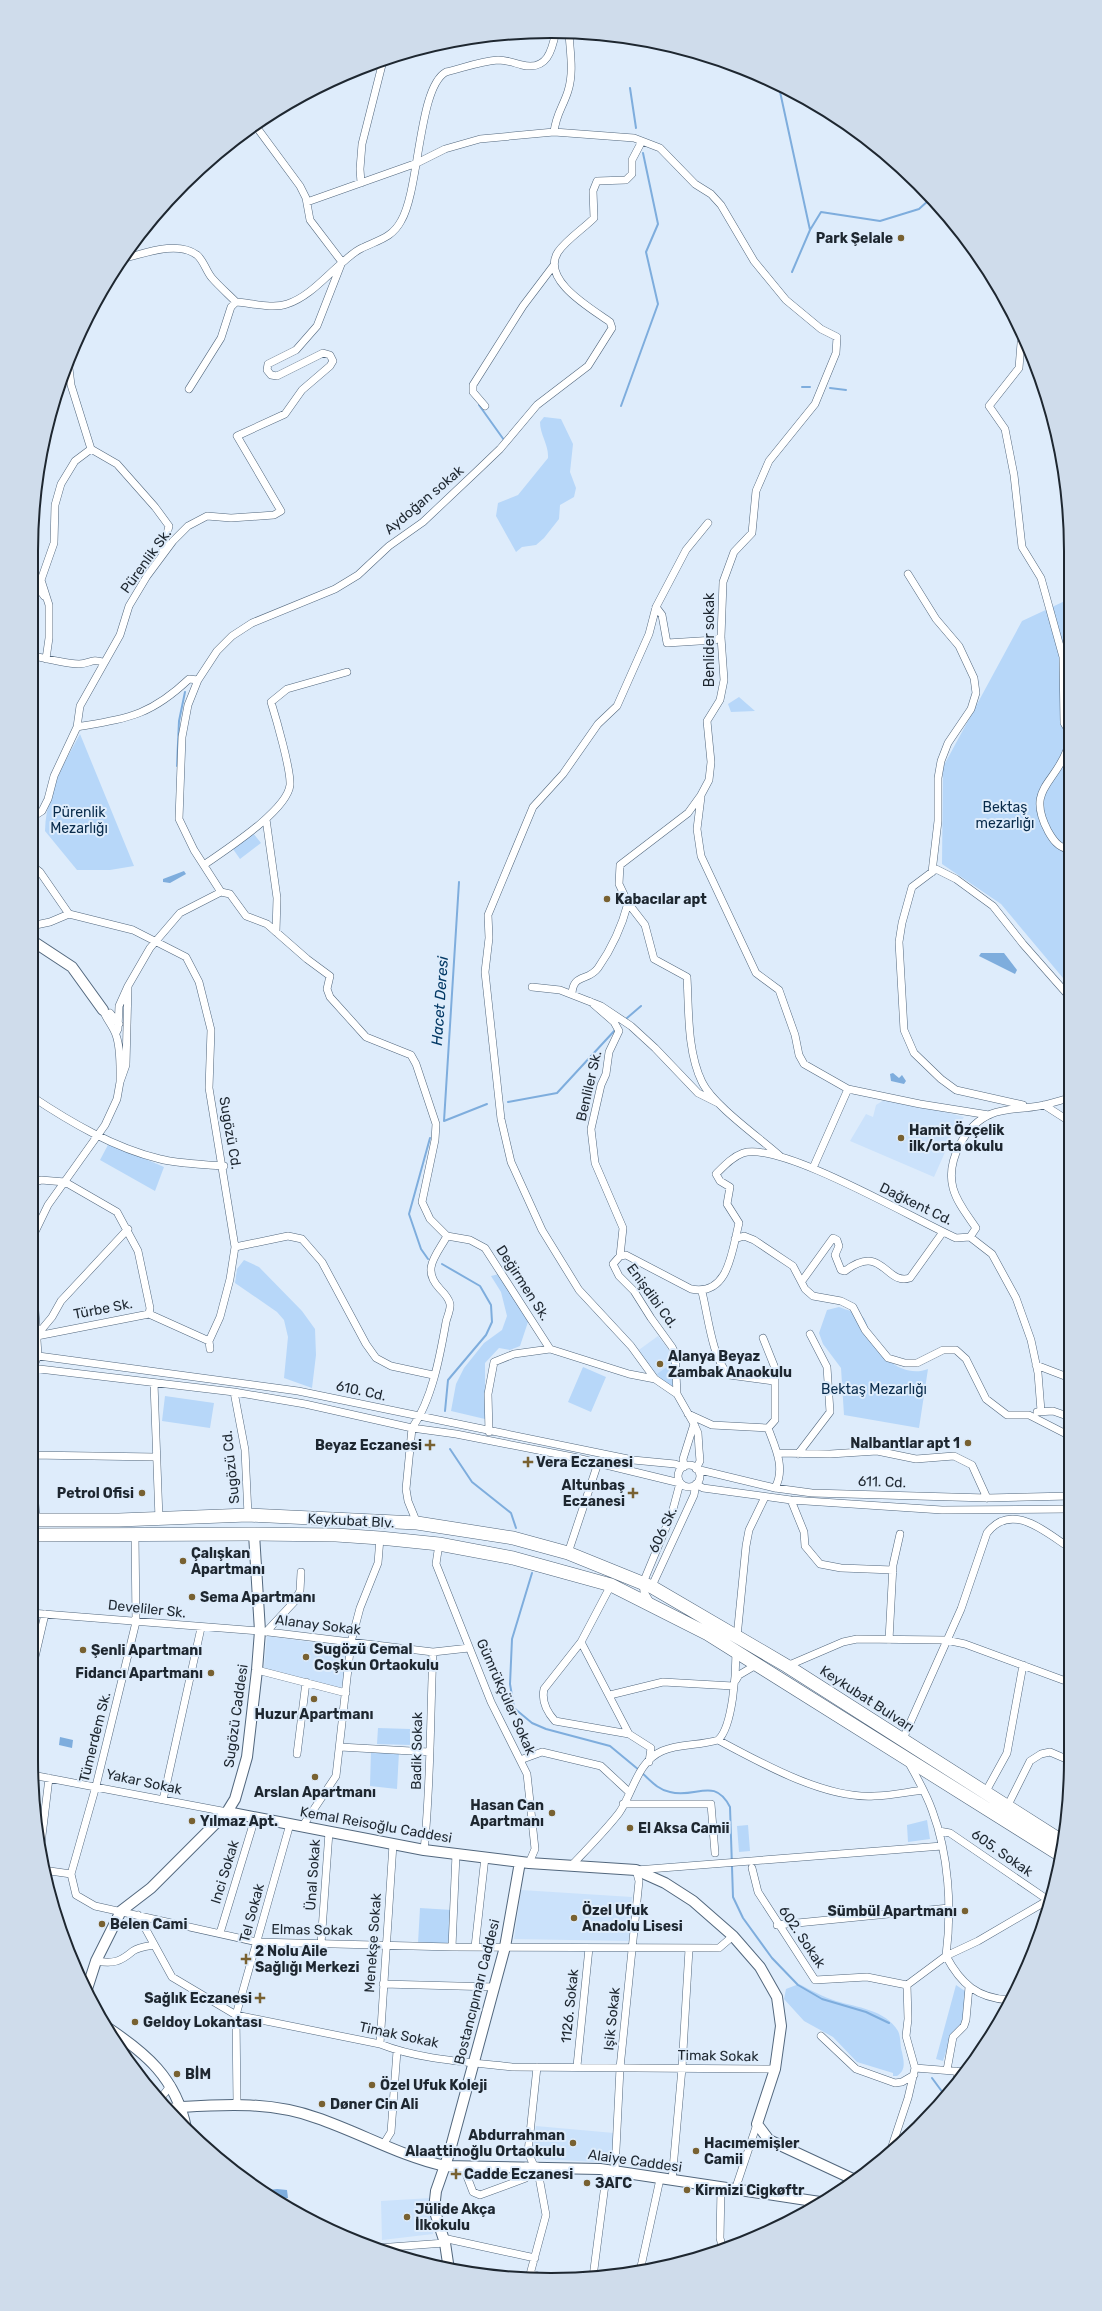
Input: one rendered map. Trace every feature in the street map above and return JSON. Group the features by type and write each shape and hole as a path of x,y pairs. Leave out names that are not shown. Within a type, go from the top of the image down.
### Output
{"highway":[{"name":"Keykubat Blv.","path":"38,1520 159,1519 248,1515 417,1523 513,1538 568,1554 647,1587"},
{"name":"Keykubat Blv.","path":"38,1535 336,1535 439,1544 513,1558 617,1588 659,1609"},
{"name":"Keykubat Bulvarı","path":"647,1587 787,1666 902,1741 1058,1839"},
{"name":"Keykubat Bulvarı","path":"659,1609 708,1634 1055,1852"}],"street":[{"path":"131,257 162,250 183,249 191,251 201,259 212,277 236,302 287,304 308,292 342,262 362,248 383,240 395,230 402,220 412,193 419,143 429,100 443,73 496,60 530,66 540,64 545,62 551,53 555,38"},
{"path":"554,132 556,118 570,84 571,64 569,39"},
{"path":"361,183 360,169 362,144 382,67"},
{"path":"258,130 300,186 307,202 308,214 314,226 342,262"},
{"name":"Benlider sokak","path":"307,202 417,163 445,149 480,139 554,132 634,138 660,148 695,184 711,194 721,205 754,262 786,300 821,328 837,337 836,353 815,404 787,435 769,461 756,491 752,533 734,552 723,582 721,637 723,692 707,721 711,762 708,780 701,795 688,813 620,864 619,884 628,903 645,925 654,960 687,977 693,1053 703,1083 720,1104"},
{"path":"485,406 473,392 473,385 523,306 554,265 558,253 594,218 593,191 597,181 626,180 632,174 632,160 642,141"},
{"name":"Pürenlik Sk.","path":"38,814 42,811 48,798 54,776 77,727 80,706 120,635 129,606 173,541 188,526 207,516 230,518 274,515 281,511 237,436 285,414 302,390 330,366 333,361 330,355 323,354 277,376 271,375 267,370 268,364 296,350 317,326 342,262"},
{"name":"Aydoğan sokak","path":"221,892 186,836 180,819 182,737 188,705 198,680 217,651 232,636 252,623 335,589 358,575 389,546 423,522 477,472 500,449 537,404 588,366 610,334 612,328 610,322 575,297 557,278 554,265"},
{"path":"189,389 221,338 231,307 236,302"},
{"path":"1021,346 1019,368 989,406 1005,430 1014,475 1022,547 1041,578 1064,657 1064,723"},
{"path":"70,374 71,386 92,450 117,464 155,507 169,526 161,558"},
{"path":"46,658 49,638 49,605 41,580 54,543 56,506 62,484 75,461 92,450"},
{"path":"654,1379 631,1346 579,1290 542,1230 511,1162 501,1119 485,972 489,938 488,915 533,807 563,774 598,724 617,706 649,634 656,607 686,550 708,523"},
{"path":"908,574 936,619 959,646 974,678 976,693 971,709 948,743 941,761 938,778 938,821 932,872"},
{"path":"38,588 49,605"},
{"path":"656,607 662,615 667,643 715,640 721,637"},
{"path":"38,657 60,662 81,664 94,659 104,662"},
{"path":"204,865 266,819 286,798 290,785 278,724 271,702 287,689 348,672"},
{"path":"77,727 130,717 143,712 176,691 189,679 198,680"},
{"path":"1064,756 1042,789 1040,807 1042,818 1053,840 1064,847"},
{"path":"701,795 696,829 701,856 756,973 779,990 795,1035 799,1055 804,1064 848,1089 920,1104 989,1115"},
{"path":"266,819 277,898 276,932"},
{"path":"1029,1107 956,1090 941,1079 914,1053 904,1030 900,942 902,923 912,887 936,869 956,879 992,906 1064,990"},
{"path":"38,870 69,914"},
{"path":"120,1082 116,1033 119,1013 128,986 137,967 155,942 180,913 221,892 230,894 246,916 267,924 307,959 330,976 327,989 330,997 366,1037 411,1055 416,1064 436,1124 435,1140 422,1202 430,1219 448,1236 430,1266 429,1273 432,1280 445,1294 450,1304 443,1345 433,1375 429,1394 420,1417 412,1428 406,1489 408,1501 417,1523"},
{"path":"572,994 573,985 578,979 588,977 597,969 623,925 628,903"},
{"path":"38,925 50,922 69,914 119,926 155,942"},
{"name":"Sugözü Cd.","path":"155,942 186,957 199,982 211,1030 209,1088 216,1136 224,1166 235,1247 220,1317 209,1341"},
{"path":"38,945 72,967 106,1012 118,1023 127,1042"},
{"path":"38,1226 48,1205 98,1136 112,1112 126,1065 128,986"},
{"path":"532,987 560,990 601,1006 630,1026 655,1048 698,1093 720,1104 780,1156"},
{"name":"Benliler Sk.","path":"591,1002 614,1022 620,1031 609,1052 606,1074 601,1085 591,1129 595,1163 623,1228 620,1256"},
{"path":"106,1012 119,1013"},
{"path":"106,1012 106,1020 119,1036 123,1032 128,1012"},
{"path":"813,1168 848,1089"},
{"name":"Dağkent Cd.","path":"735,1239 739,1224 727,1204 730,1187 720,1181 716,1174 728,1161 744,1153 780,1156 813,1168 956,1238 970,1237 976,1228 959,1203 953,1188 952,1169 956,1154 967,1131 989,1115 1005,1110 1044,1105 1064,1099"},
{"path":"38,1100 98,1136 161,1160 224,1166"},
{"path":"1044,1105 1064,1118"},
{"path":"38,1181 41,1180 65,1182"},
{"name":"Türbe Sk.","path":"38,1336 126,1316 149,1314 150,1308 138,1250 128,1229 117,1212 65,1182"},
{"path":"38,1335 52,1317 61,1301 128,1229"},
{"path":"802,1281 833,1238 837,1240 839,1246 835,1255 841,1270 845,1270 855,1263 869,1260 882,1265 895,1276 905,1280 910,1278 943,1232"},
{"path":"235,1247 288,1236 302,1239 322,1262 366,1344 376,1358 390,1366 433,1375"},
{"name":"Değirmen Sk.","path":"448,1236 470,1240 485,1248 550,1349"},
{"path":"774,1380 729,1375 724,1370 718,1356 702,1292 719,1283 724,1276 735,1239 744,1236 754,1240 793,1266 805,1289 813,1296 841,1301 853,1307 865,1330 888,1358 905,1363 917,1363 943,1350 956,1350 966,1359 986,1399 1007,1415 1029,1415 1053,1410 1064,1415"},
{"path":"970,1237 992,1254 1016,1298 1031,1340 1036,1365 1041,1412"},
{"name":"Enişdibi Cd.","path":"677,1394 675,1353 634,1291 619,1276 613,1264 620,1256 626,1255 691,1289 702,1292"},
{"path":"149,1314 209,1341 210,1349"},
{"path":"798,1454 830,1412 827,1367 810,1334"},
{"path":"763,1338 775,1368 775,1420 768,1428"},
{"path":"489,1432 488,1394 494,1362 514,1354 550,1349 629,1374 654,1379 677,1394 698,1433 700,1461 696,1469"},
{"name":"610. Cd.","path":"38,1355 298,1391 489,1432 633,1460 675,1464 684,1467"},
{"path":"1036,1365 1064,1376"},
{"name":"610. Cd.","path":"38,1369 234,1392 306,1404 412,1428 456,1434 598,1463 680,1483"},
{"path":"154,1383 159,1519"},
{"name":"Sugözü Cd.","path":"234,1392 245,1450 248,1515"},
{"path":"688,1414 712,1425 768,1428"},
{"path":"1029,1415 1064,1433"},
{"path":"684,1467 690,1466 696,1469 699,1478 696,1484 686,1487 680,1483 678,1476 684,1467 683,1459 694,1424"},
{"path":"768,1428 778,1453 780,1470 775,1488"},
{"path":"778,1453 830,1454 877,1451 916,1459 954,1456 972,1465 987,1498"},
{"path":"38,1455 156,1457"},
{"path":"568,1554 598,1463"},
{"name":"611. Cd.","path":"696,1469 775,1488 812,1493 987,1498 1064,1496"},
{"name":"606 Sk.","path":"647,1587 672,1513 680,1483"},
{"name":"611. Cd.","path":"696,1484 703,1488 791,1500 942,1510 1064,1509"},
{"name":"606 Sk.","path":"647,1587 694,1496 696,1484"},
{"path":"737,1637 749,1530 765,1497"},
{"path":"791,1500 804,1532 805,1546 820,1564 841,1568 893,1570"},
{"path":"990,1510 1012,1519 1027,1520 1064,1544"},
{"path":"902,1741 961,1609 986,1532 994,1524 1012,1519"},
{"name":"Sugözü Caddesi","path":"89,1983 96,1961 121,1911 151,1888 227,1812 235,1799 246,1757 263,1632 254,1534"},
{"path":"888,1640 893,1570 900,1534"},
{"name":"Tümerdem Sk.","path":"121,1911 95,1906 76,1895 71,1874 96,1786 136,1622 135,1535"},
{"path":"302,1827 336,1776 351,1642 360,1608 378,1563 380,1538"},
{"name":"Gümrükçüler Sokak","path":"439,1544 436,1564 491,1702 527,1774 535,1849 524,1862"},
{"path":"263,1632 294,1602 300,1591 301,1572"},
{"path":"649,1762 651,1748 629,1734 556,1721 549,1714 542,1698 544,1689 581,1642 617,1588 647,1587 647,1599 659,1609"},
{"name":"Develiler Sk.","path":"38,1614 91,1616 136,1622 263,1632"},
{"path":"38,1644 45,1614"},
{"path":"163,1800 201,1628"},
{"name":"Alanay Sokak","path":"263,1632 433,1652 469,1648"},
{"path":"787,1666 843,1642 857,1639 946,1640 965,1644 1064,1680"},
{"path":"581,1642 629,1734"},
{"name":"Badik Sokak","path":"424,1850 430,1801 429,1752 433,1652"},
{"path":"572,1865 620,1812 634,1782 642,1769 660,1752 677,1746 708,1743 718,1740 727,1728 736,1670 736,1652"},
{"path":"733,1686 739,1675 756,1665"},
{"path":"985,1793 1006,1753 1024,1665"},
{"path":"257,1670 346,1693"},
{"path":"297,1754 306,1682"},
{"path":"610,1695 663,1682 733,1686"},
{"path":"718,1740 811,1785 832,1792 874,1796 923,1790"},
{"path":"340,1748 429,1752"},
{"path":"520,1760 542,1752 601,1766 629,1792"},
{"path":"1007,1807 1030,1761 1037,1756 1050,1752 1064,1758"},
{"path":"906,1759 923,1790 939,1831 949,1908 946,1956 956,1975 974,1991 995,1999 1004,2000"},
{"name":"Yakar Sokak","path":"38,1776 227,1812"},
{"path":"43,1830 49,1778"},
{"path":"623,1804 711,1804 715,1853"},
{"name":"Kemal Reisoğlu Caddesi","path":"227,1812 424,1850 524,1862 636,1870"},
{"name":"Inci Sokak","path":"220,1934 254,1818"},
{"name":"Tel Sokak","path":"237,2104 236,2015 258,1942 290,1824"},
{"name":"605. Sokak","path":"939,1831 950,1833 1046,1898"},
{"name":"Ünal Sokak","path":"321,1944 329,1832"},
{"name":"Menekşe Sokak","path":"380,2044 385,1944 393,1844"},
{"path":"636,1870 942,1846"},
{"path":"452,1947 456,1854"},
{"path":"475,1947 485,1858"},
{"name":"Bostancıpınarı Caddesi","path":"448,2262 444,2241 434,2209 436,2191 445,2166 474,2063 505,1947 524,1862"},
{"path":"657,1881 667,1867"},
{"name":"602. Sokak","path":"752,1868 758,1892 815,1980 867,1977 907,1985"},
{"path":"636,1870 693,1901 733,1936 760,1967 777,1997 781,2026 775,2069 735,2190"},
{"name":"Işik Sokak","path":"594,2271 611,2170 639,1881 636,1870"},
{"path":"50,1871 71,1874"},
{"path":"893,2142 915,2071 906,2036 908,2019 907,1985 946,1956 978,1941 1044,1903"},
{"path":"778,1925 949,1908"},
{"name":"Elmas Sokak","path":"121,1911 258,1942 385,1944 452,1947 689,1949 719,1948 733,1936"},
{"name":"Timak Sokak","path":"138,1915 172,1977 236,2015 380,2044 397,2051 474,2063 537,2067 577,2066 620,2068 775,2069"},
{"path":"96,1961 108,1963 119,1961 130,1955 134,1950 154,1945"},
{"name":"1126. Sokak","path":"577,2066 589,1948"},
{"path":"672,2180 682,2068 689,1949"},
{"path":"383,1984 494,1988"},
{"path":"946,2070 953,2037 964,2026 966,2020 969,1986"},
{"path":"118,2034 133,2044 171,2085 182,2107 184,2119"},
{"path":"821,2036 856,2069 895,2083 902,2082 915,2071 956,2071"},
{"path":"383,2145 391,2132 397,2051"},
{"path":"531,2272 546,2215 528,2152 537,2067"},
{"path":"163,2095 171,2085"},
{"name":"Alaiye Caddesi","path":"182,2107 237,2104 278,2107 317,2118 422,2161 445,2166 532,2166 611,2170 735,2190 807,2205"},
{"path":"173,2107 182,2107"},
{"path":"757,2124 769,2140 849,2177"},
{"path":"462,2166 473,2192 480,2195 526,2178 532,2166"},
{"path":"641,2265 660,2179"},
{"path":"721,2188 720,2238 721,2244"},
{"path":"389,2247 444,2241 535,2258"}],"shaded area":[{"path":"184,871 186,874 170,883 163,882 163,879"},
{"path":"981,953 1004,953 1017,970 1015,974 979,956"},
{"path":"893,1073 899,1078 902,1075 906,1081 904,1084 891,1081 890,1074"},
{"name":"Hamit Özçelik ilk/orta okulu","path":"896,1099 964,1117 952,1135 940,1147 946,1150 934,1177 850,1141 866,1114 873,1117 876,1105 884,1100"},
{"name":"Alanya Beyaz Zambak Anaokulu","path":"658,1336 672,1354 673,1387 668,1387 636,1352"},
{"name":"Sugözü Cemal Coşkun Ortaokulu","path":"267,1636 347,1647 345,1676 341,1688 264,1668"},
{"path":"60,1737 73,1740 72,1748 59,1745"},
{"name":"Özel Ufuk Anadolu Lisesi","path":"521,1890 632,1897 629,1941 514,1939"},
{"name":"Abdurrahman Alaattinoğlu Ortaokulu","path":"536,2126 614,2133 612,2163 544,2159 532,2153"},
{"path":"270,2190 287,2190 288,2198 285,2198"},
{"name":"Jülide Akça İlkokulu","path":"431,2198 433,2234 382,2240 381,2201"}],"green space":[{"path":"544,417 561,419 573,444 570,472 576,488 574,497 560,505 559,519 544,538 536,545 522,547 516,552 496,516 498,503 518,495 548,458 547,449 540,427 540,422"},
{"name":"Bektaş mezarlığı","path":"1064,601 1063,978 1001,904 942,864 943,767 1022,621"},
{"path":"739,697 755,711 731,712 728,704"},
{"name":"Pürenlik Mezarlığı","path":"80,734 134,866 110,870 77,870 45,831 48,805 56,780"},
{"path":"253,833 261,843 240,859 233,849"},
{"path":"109,1143 164,1167 155,1191 100,1160"},
{"path":"244,1260 259,1267 302,1311 315,1329 316,1355 312,1388 284,1378 288,1337 284,1320 277,1312 235,1283 237,1269"},
{"path":"499,1274 529,1319 520,1346 510,1350 499,1348 485,1363 485,1419 451,1411 456,1384 464,1368 484,1343 502,1330 507,1316 501,1292 491,1276"},
{"name":"Bektaş Mezarlığı","path":"839,1307 856,1313 864,1318 876,1346 888,1360 895,1365 911,1371 928,1369 919,1428 844,1415 841,1368 823,1344 819,1333 827,1310"},
{"path":"671,1364 673,1387 668,1387 657,1374"},
{"path":"583,1367 606,1377 591,1412 568,1402"},
{"path":"165,1396 214,1403 210,1428 162,1421"},
{"path":"378,1728 410,1729 410,1745 377,1744"},
{"path":"371,1751 399,1752 397,1789 370,1786"},
{"path":"927,1820 930,1839 908,1842 907,1825"},
{"path":"748,1825 750,1851 739,1852 737,1826"},
{"path":"420,1908 452,1910 451,1945 418,1943"},
{"path":"799,1984 836,2001 870,2010 886,2018 893,2024 899,2033 904,2066 900,2074 893,2076 893,2073 857,2062 833,2037 804,2021 784,1999 786,1989"},
{"path":"956,1985 965,1991 962,2025 953,2031 943,2061 936,2059"}],"waterway":[{"path":"630,88 636,128"},
{"path":"780,92 810,230"},
{"path":"621,406 658,304 646,252 658,224 643,153"},
{"path":"792,272 810,230 821,212 880,221 919,209 927,202"},
{"path":"802,387 810,387"},
{"path":"830,388 846,390"},
{"path":"479,405 504,440"},
{"path":"177,766 179,721 185,692"},
{"name":"Hacet Deresi","path":"459,882 444,1121 487,1104"},
{"path":"627,1018 641,1006"},
{"path":"508,1102 557,1093 616,1029"},
{"name":"Hacet Deresi","path":"428,1259 421,1249 409,1214 430,1138"},
{"name":"Hacet Deresi","path":"442,1264 480,1286 491,1305 492,1322 486,1335 448,1380 445,1411"},
{"name":"Hacet Deresi","path":"450,1449 472,1482 511,1513 516,1528"},
{"name":"Hacet Deresi","path":"532,1573 512,1639 510,1684 514,1708 532,1723 546,1729 610,1746 639,1770"},
{"name":"Hacet Deresi","path":"642,1773 654,1784 666,1791 688,1793 711,1790 724,1798 730,1807 733,1897 743,1918 772,1958 798,1985 822,1999 866,2012 889,2023"},
{"name":"Hacet Deresi","path":"932,2078 942,2092"}],"place":[{"name":"Park Şelale","path":"901,238"},
{"name":"Kabacılar apt","path":"607,899"},
{"name":"Hamit Özçelik ilk/orta okulu","path":"901,1138"},
{"name":"Alanya Beyaz Zambak Anaokulu","path":"660,1364"},
{"name":"Nalbantlar apt 1","path":"968,1443"},
{"name":"Beyaz Eczanesi","path":"430,1445"},
{"name":"Vera Eczanesi","path":"528,1462"},
{"name":"Petrol Ofisi","path":"142,1493"},
{"name":"Altunbaş Eczanesi","path":"633,1493"},
{"name":"Çalışkan Apartmanı","path":"183,1561"},
{"name":"Sema Apartmanı","path":"192,1597"},
{"name":"Şenli Apartmanı","path":"83,1650"},
{"name":"Sugözü Cemal Coşkun Ortaokulu","path":"306,1657"},
{"name":"Fidancı Apartmanı","path":"211,1673"},
{"name":"Huzur Apartmanı","path":"314,1699"},
{"name":"Arslan Apartmanı","path":"315,1777"},
{"name":"Hasan Can Apartmanı","path":"552,1813"},
{"name":"Yılmaz Apt.","path":"192,1821"},
{"name":"El Aksa Camii","path":"630,1828"},
{"name":"Sümbül Apartmanı","path":"965,1911"},
{"name":"Özel Ufuk Anadolu Lisesi","path":"574,1918"},
{"name":"Belen Cami","path":"102,1924"},
{"name":"2 Nolu Aile Sağlığı Merkezi","path":"246,1959"},
{"name":"Sağlık Eczanesi","path":"260,1998"},
{"name":"Geldoy Lokantası","path":"135,2022"},
{"name":"BİM","path":"177,2074"},
{"name":"Özel Ufuk Koleji","path":"372,2085"},
{"name":"Døner Cin Ali","path":"322,2104"},
{"name":"Abdurrahman Alaattinoğlu Ortaokulu","path":"573,2143"},
{"name":"Hacımemişler Camii","path":"696,2151"},
{"name":"Cadde Eczanesi","path":"456,2174"},
{"name":"ЗАГС","path":"587,2183"},
{"name":"Kirmizi Cigkøftr","path":"687,2190"},
{"name":"Jülide Akça İlkokulu","path":"407,2217"}]}
